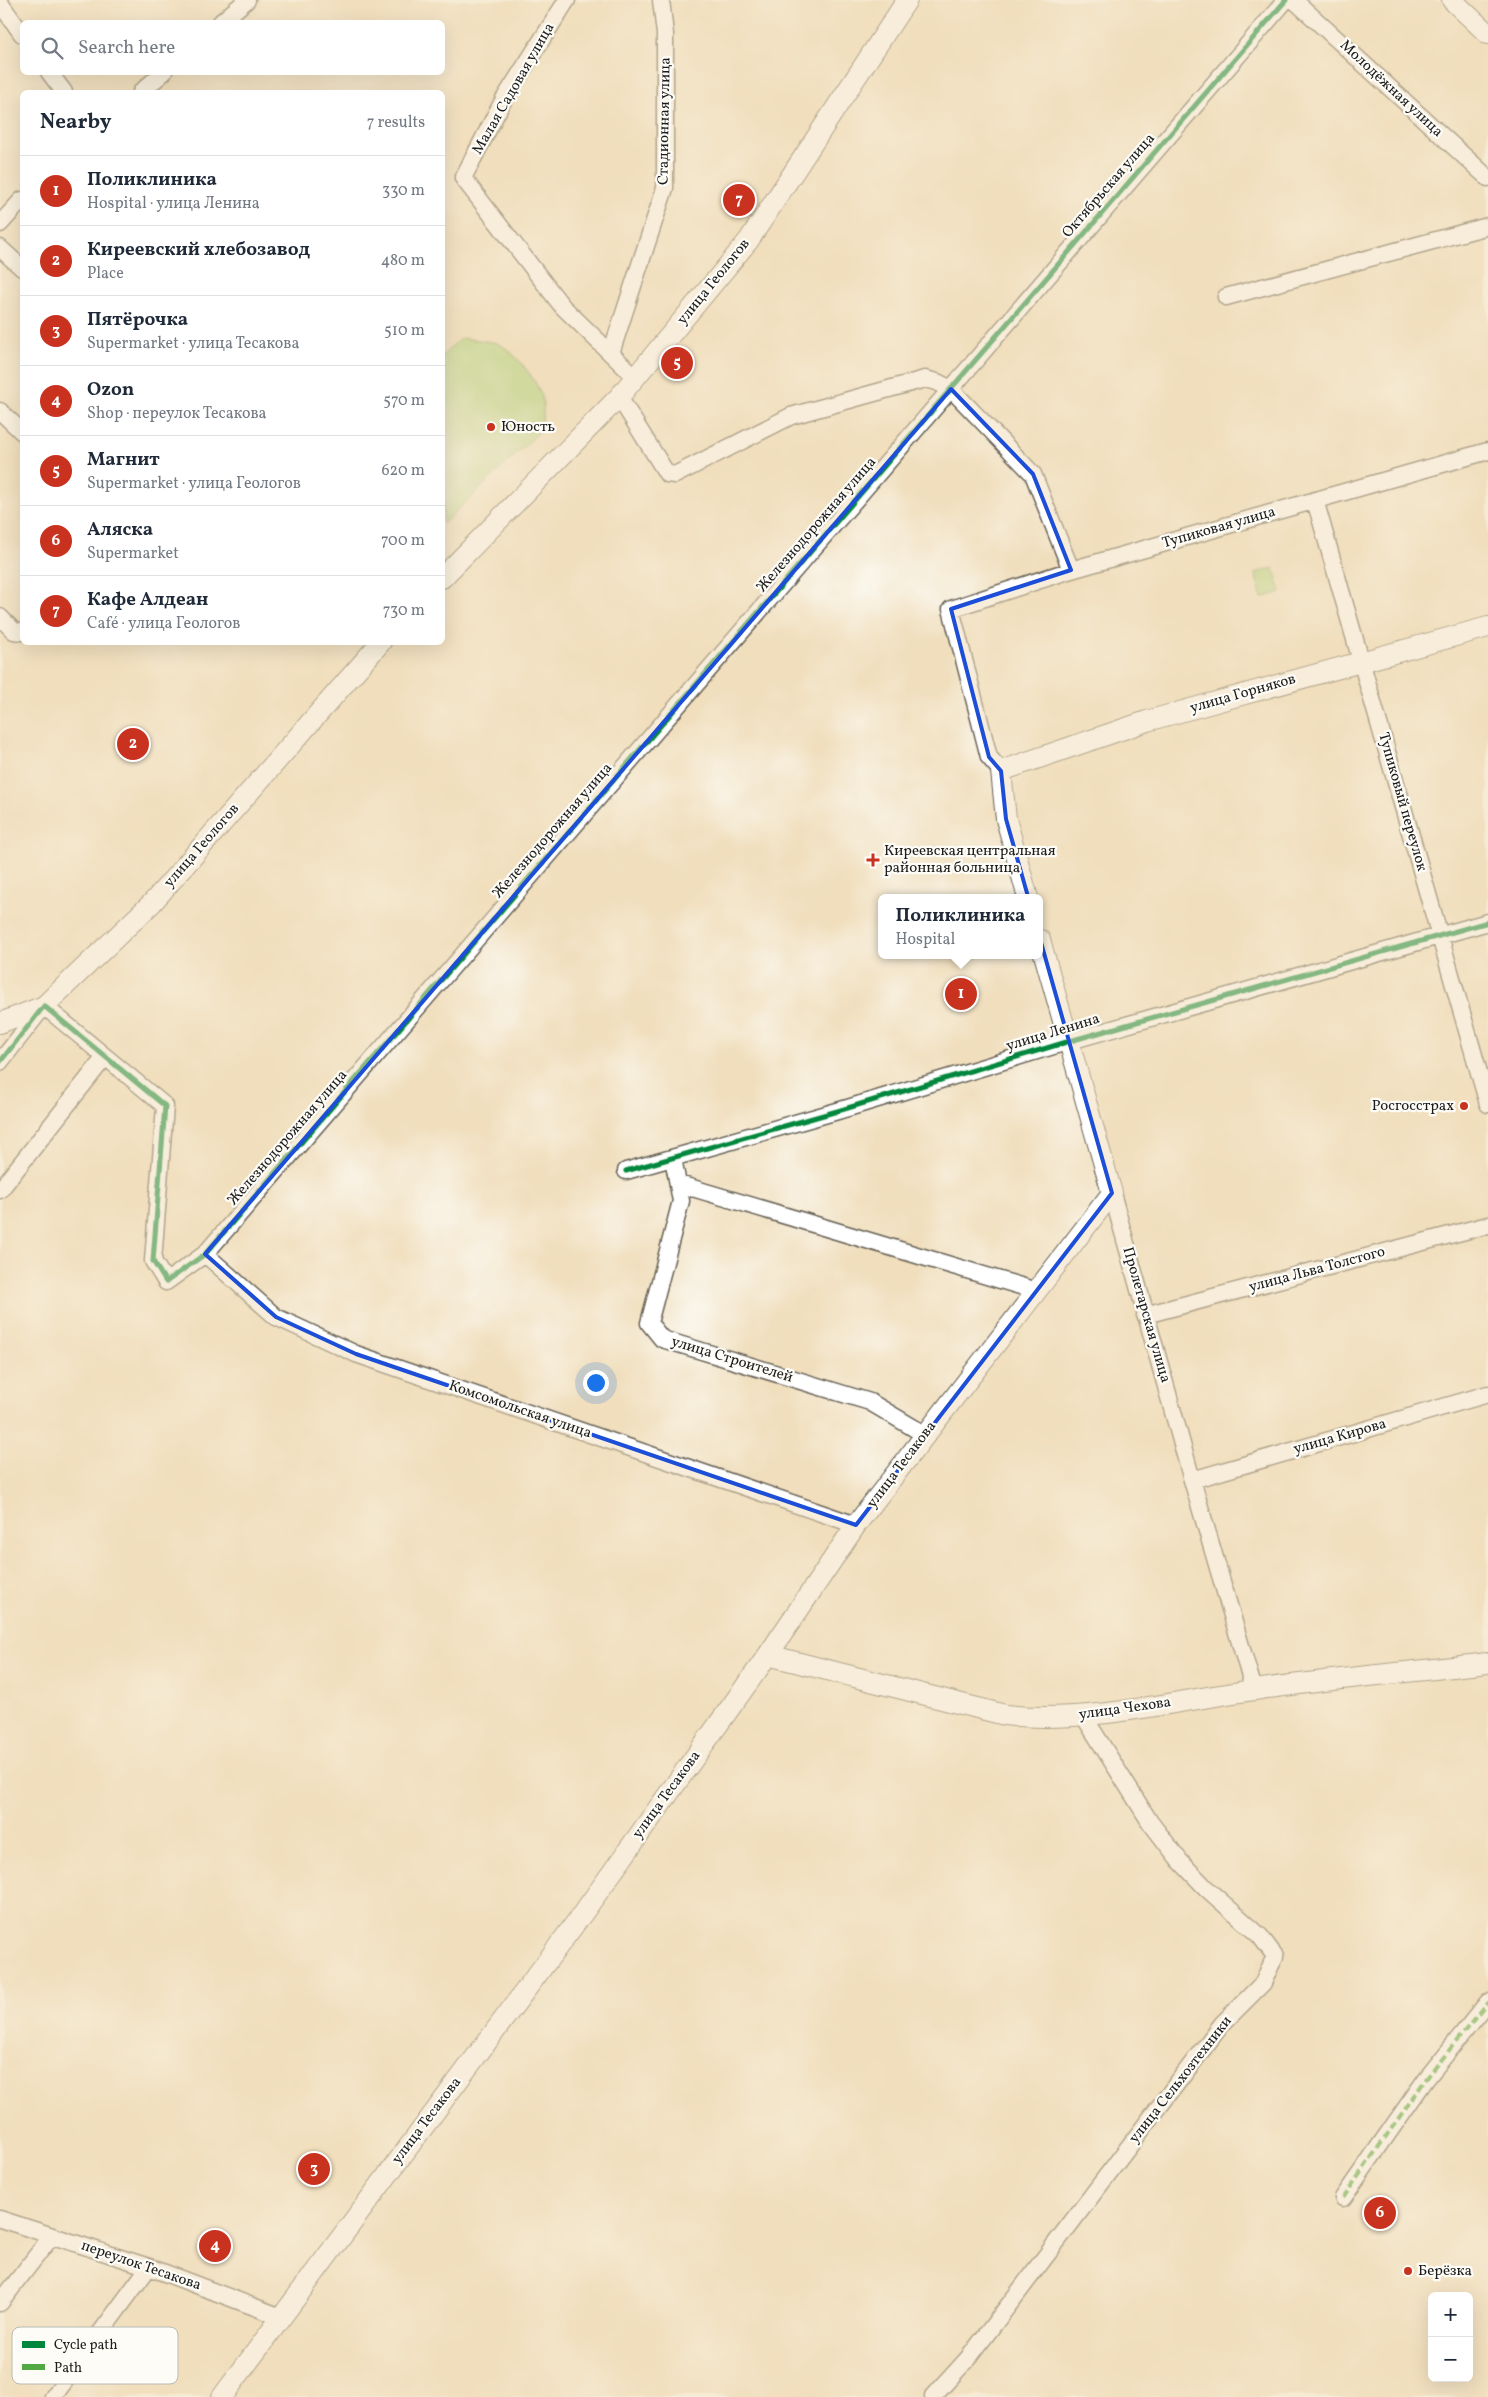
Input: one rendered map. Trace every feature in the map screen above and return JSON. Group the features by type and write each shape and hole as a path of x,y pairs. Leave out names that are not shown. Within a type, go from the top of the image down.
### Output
{"main road":[{"name":"улица Геологов","path":"445,575 619,397 749,240 907,0"},
{"path":"1452,0 1488,34"},
{"name":"улица Горняков","path":"1001,771 1146,721 1362,660 1488,627"},
{"name":"улица Геологов","path":"0,1023 44,1006 152,903 378,645"},
{"path":"1001,771 1006,818 1027,894"},
{"name":"Пролетарская улица","path":"1043,950 1112,1193"},
{"name":"улица Тесакова","path":"222,2397 583,1913 768,1655 856,1525 924,1434 1112,1193"},
{"name":"улица Чехова","path":"768,1655 1005,1715 1036,1718 1083,1715 1254,1690 1488,1663"}],"street":[{"path":"223,20 247,0"},
{"name":"Малая Садовая улица","path":"567,0 504,99 463,178 562,306 612,353"},
{"name":"Стадионная улица","path":"612,353 665,188 665,34 661,0"},
{"name":"Октябрьская улица","path":"951,389 1286,0"},
{"name":"Молодёжная улица","path":"1294,0 1488,178"},
{"path":"0,2 20,31"},
{"path":"52,75 63,90"},
{"path":"143,90 161,75"},
{"path":"0,224 20,202"},
{"path":"1226,297 1488,226"},
{"path":"0,248 20,266"},
{"path":"612,353 635,377"},
{"path":"619,397 667,474 675,476 791,416 925,379 937,382 951,389 1033,474 1071,570"},
{"name":"Железнодорожная улица","path":"105,1057 165,1106 153,1261 166,1282 204,1254 951,389"},
{"path":"0,411 20,430"},
{"name":"Тупиковая улица","path":"1001,771 989,757 951,609 1071,570 1488,451"},
{"name":"Тупиковый переулок","path":"1315,500 1488,1104"},
{"path":"0,617 14,632 20,632"},
{"name":"улица Ленина","path":"626,1171 1070,1041 1488,922"},
{"path":"0,1062 44,1006 105,1057 0,1190"},
{"name":"улица Строителей","path":"672,1158 679,1184 681,1201 649,1323 662,1339 870,1402 924,1434"},
{"path":"679,1184 1037,1291"},
{"name":"Пролетарская улица","path":"1112,1193 1192,1480 1254,1690"},
{"name":"улица Льва Толстого","path":"1146,1315 1488,1224"},
{"name":"Комсомольская улица","path":"204,1254 276,1317 356,1354 856,1525"},
{"name":"улица Кирова","path":"1192,1480 1488,1394"},
{"name":"улица Сельхозтехники","path":"933,2397 970,2356 1222,2024 1263,1983 1275,1956 1260,1936 1207,1890 1180,1861 1150,1822 1083,1715"},
{"path":"1343,2198 1426,2080 1488,2002"},
{"name":"переулок Тесакова","path":"0,2219 50,2237 149,2267 281,2317"},
{"path":"0,2303 50,2237"},
{"path":"105,2327 149,2267"},
{"path":"53,2397 63,2384"}],"highlighted area":[{"path":"951,389 1033,474 1071,570 951,609 989,757 1001,771 1006,819 1112,1193 856,1525 356,1354 276,1317 205,1254"}],"green space":[{"name":"Юность","path":"461,338 487,341 503,346 518,359 532,377 541,395 543,410 538,433 445,522 445,353"},
{"path":"1274,568 1281,592 1262,598 1255,573"}],"marked path":[{"path":"1343,2198 1426,2079 1488,2002"}],"cycle path":[{"path":"0,1062 44,1006 165,1106 153,1261 166,1282 205,1254 1286,0"},
{"path":"626,1171 841,1110 1070,1041 1488,922"}],"place":[{"name":"Кафе Алдеан","path":"739,200"},
{"name":"Магнит","path":"677,363"},
{"name":"Юность","path":"491,427"},
{"name":"Киреевский хлебозавод","path":"133,744"},
{"name":"Киреевская центральная районная больница","path":"873,860"},
{"name":"Поликлиника","path":"961,994"},
{"name":"Росгосстрах","path":"1464,1106"},
{"name":"Пятёрочка","path":"314,2169"},
{"name":"Аляска","path":"1380,2213"},
{"name":"Ozon","path":"215,2246"},
{"name":"Берёзка","path":"1408,2271"}]}
